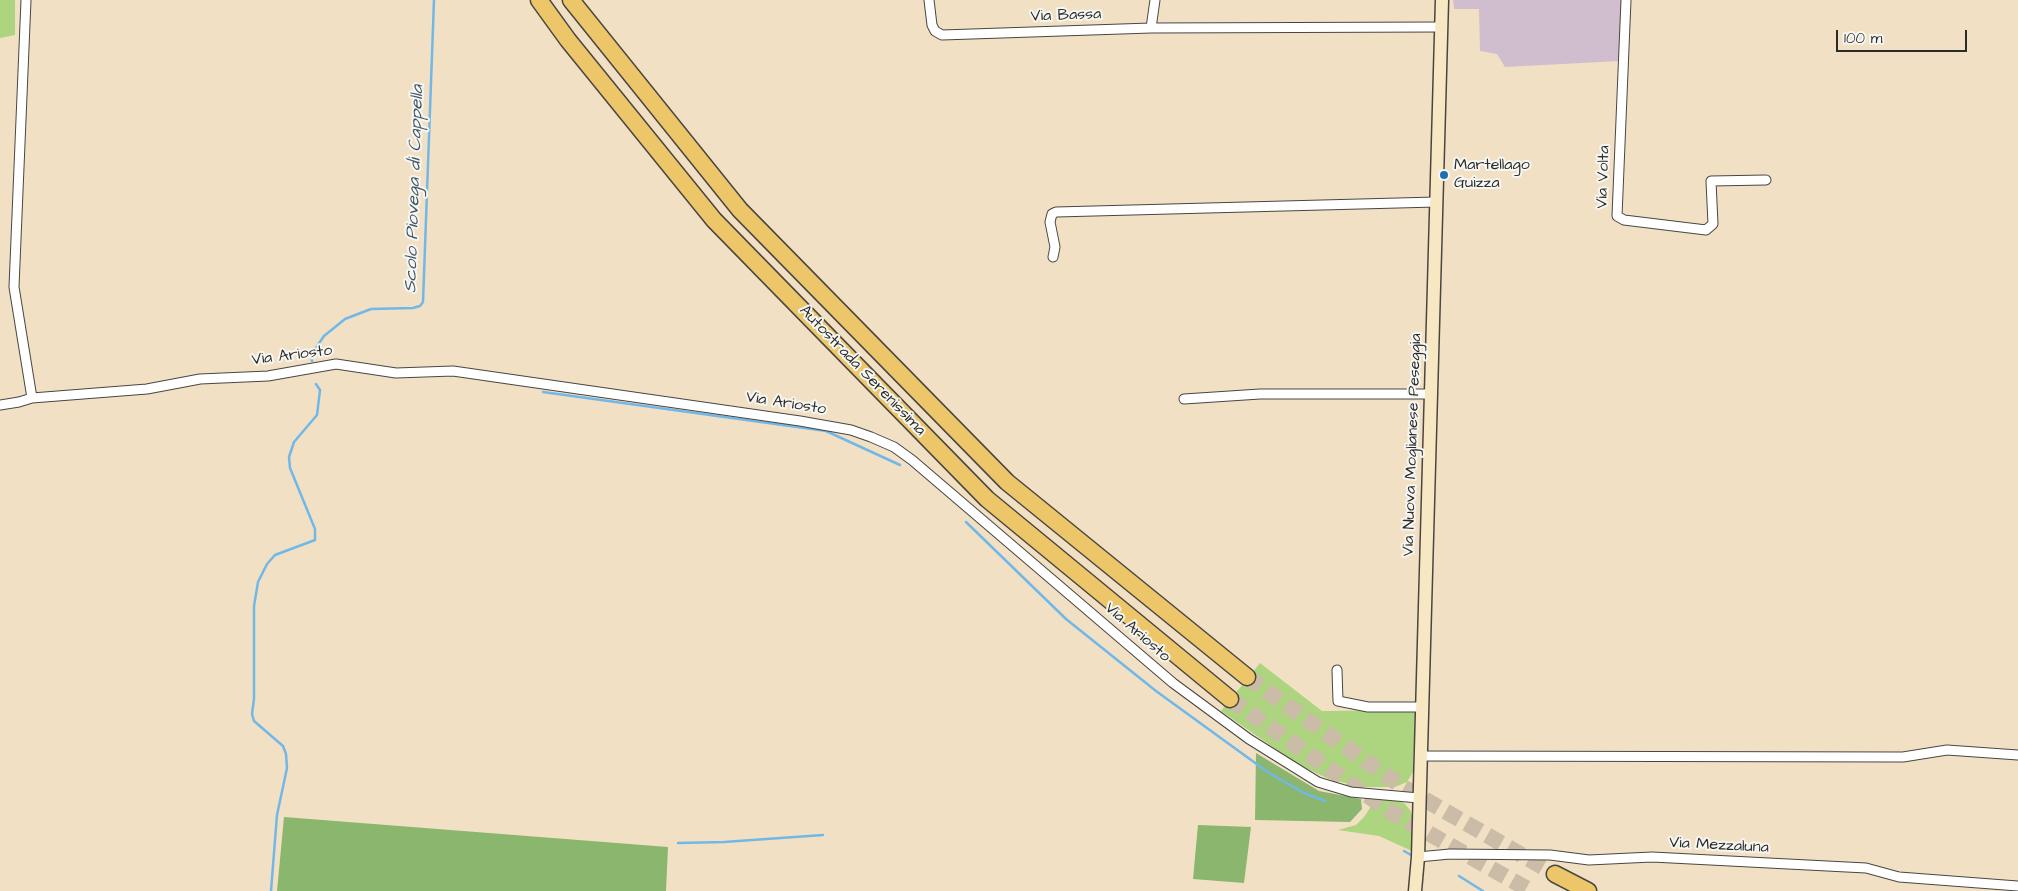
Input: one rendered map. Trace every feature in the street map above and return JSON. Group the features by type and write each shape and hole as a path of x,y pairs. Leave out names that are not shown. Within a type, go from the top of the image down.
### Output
{"highway":[{"name":"Autostrada Serenissima","path":"539,0 568,40 714,220 987,499 1230,699"},
{"name":"Autostrada Serenissima","path":"571,0 740,210 1007,482 1247,677"},
{"path":"1555,874 1588,891"}],"main road":[{"name":"Via Nuova Moglianese Peseggia","path":"1414,891 1418,857 1418,798 1442,0"}],"street":[{"path":"26,0 14,287 32,398"},
{"name":"Via Bassa","path":"929,0 932,25 935,31 942,35 1151,28 1441,27"},
{"path":"1151,28 1155,0"},
{"name":"Via Volta","path":"1626,0 1617,216 1624,220 1706,230 1713,224 1711,181 1766,180"},
{"path":"1053,257 1055,247 1050,218 1056,212 1436,202"},
{"name":"Via Ariosto","path":"0,404 19,402 32,398 147,389 200,379 268,376 336,364 396,373 453,371 851,430 879,440 912,460 1173,684 1249,740 1318,782 1351,792 1418,798"},
{"path":"1184,399 1260,394 1431,394"},
{"path":"1337,670 1338,700 1368,707 1421,707"},
{"path":"1420,756 1887,757 1947,750 2018,755"},
{"name":"Via Mezzaluna","path":"1418,857 1450,854 1550,855 1590,860 1652,857 1866,868 1899,877 2018,886"}],"shaded area":[{"path":"1453,0 1622,0 1620,61 1505,67 1497,54 1480,51 1479,9 1454,9"}],"green space":[{"path":"0,0 15,0 15,35 0,38"},
{"path":"1260,663 1322,711 1415,710 1413,772 1407,782 1395,787 1362,787 1329,779 1297,764 1221,711"},
{"path":"1256,753 1319,791 1361,799 1362,809 1350,822 1255,820"},
{"path":"1376,799 1404,803 1410,810 1413,818 1412,851 1379,836 1338,830 1356,825"},
{"path":"284,817 668,847 666,891 277,891"},
{"path":"1198,825 1251,827 1244,883 1193,879"}],"waterway":[{"name":"Scolo Piovega di Cappella","path":"312,361 311,355 324,336 345,319 371,309 413,308 420,306 423,302 434,0"},
{"name":"Scolo Piovega di Cappella","path":"271,891 277,815 287,768 286,754 283,746 254,721 252,714 254,699 254,606 258,582 267,564 275,555 315,540 315,529 290,468 289,457 294,442 317,415 320,390 316,384"},
{"path":"543,392 826,431 900,465"},
{"path":"966,522 1066,619 1156,691 1269,773 1304,793 1325,801"},
{"path":"678,843 724,842 823,835"},
{"path":"1404,851 1411,855"},
{"path":"1459,876 1483,891"}],"tunnel":[{"path":"1247,677 1401,786 1555,874"},
{"path":"1230,699 1391,812 1531,891"}],"place":[{"name":"Martellago Guizza","path":"1444,175"}]}
